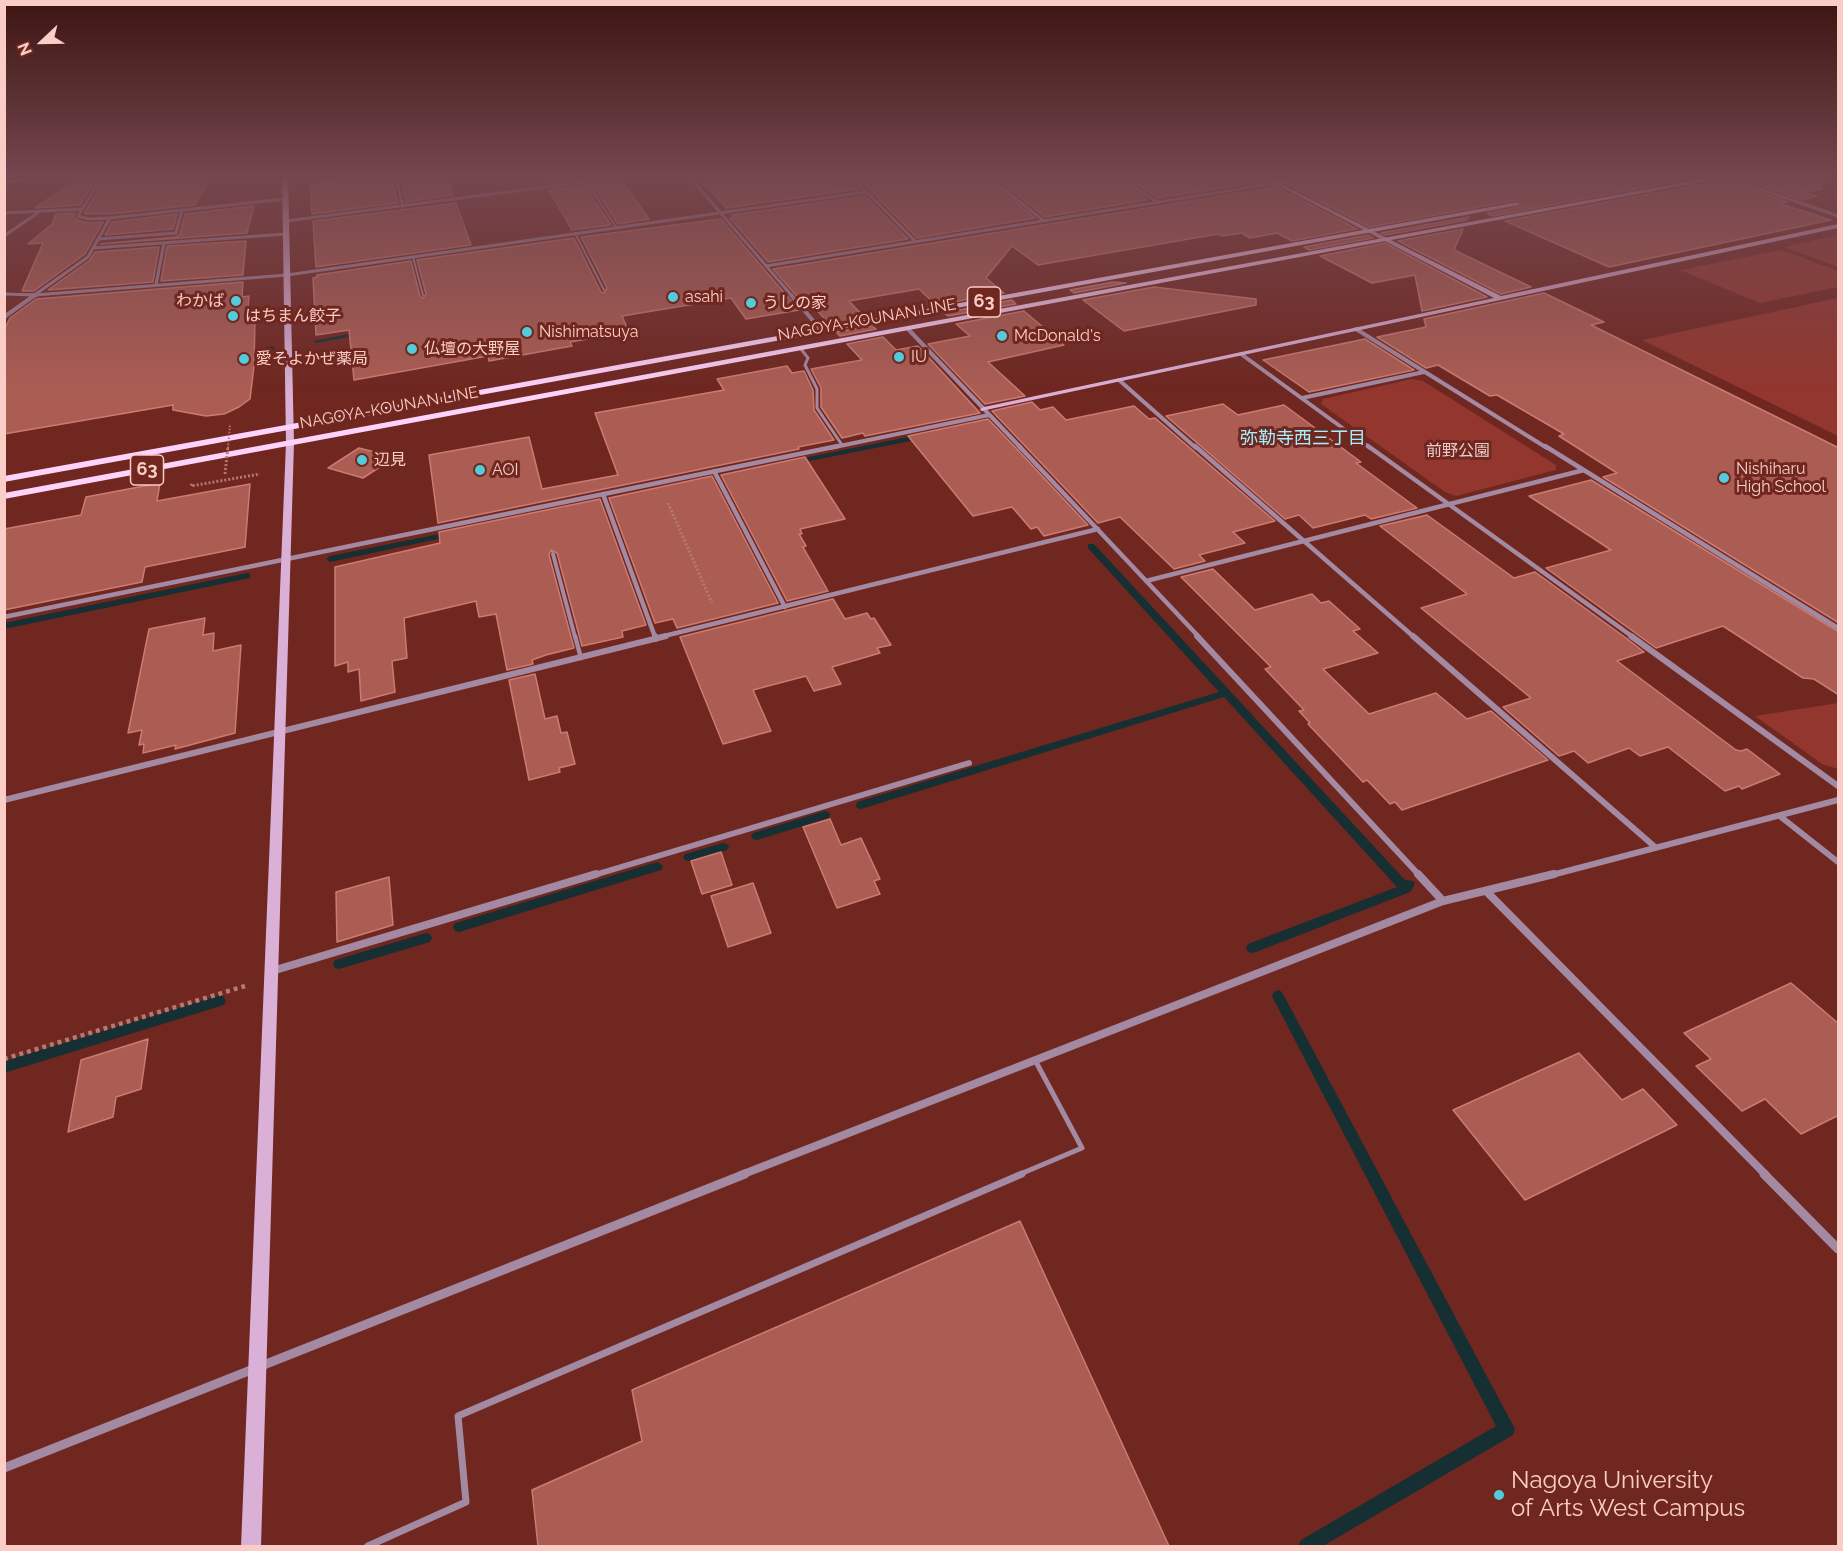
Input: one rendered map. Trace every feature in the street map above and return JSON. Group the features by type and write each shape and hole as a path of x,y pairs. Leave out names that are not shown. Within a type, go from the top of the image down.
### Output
{"main road":[{"name":"NAGOYA-KOUNAN LINE","path":"4,479 1279,247"},
{"name":"NAGOYA-KOUNAN LINE","path":"4,496 1345,247"}],"street":[{"path":"4,317 88,257 93,248 102,247"},
{"path":"156,285 163,247"},
{"path":"251,1546 290,443 286,247"},
{"path":"4,294 34,295 287,275 474,247"},
{"path":"750,247 822,331"},
{"path":"766,266 882,247"},
{"path":"1400,247 1500,298"},
{"path":"984,409 1738,247"},
{"path":"908,329 1098,529 1443,901"},
{"path":"1356,329 1839,628"},
{"path":"1241,354 1839,786"},
{"path":"1302,398 1424,372"},
{"path":"1119,380 1655,847"},
{"path":"4,617 989,415"},
{"path":"1146,581 1584,470"},
{"path":"714,471 785,607"},
{"path":"603,494 656,639"},
{"path":"4,800 1098,529"},
{"path":"271,975 969,763"},
{"path":"4,1468 1035,1059 1443,901 1487,892 1839,800"},
{"path":"1780,817 1839,862"},
{"path":"1487,892 1839,1249"}],"lane":[{"path":"582,247 603,290"},
{"path":"413,256 423,295"},
{"path":"801,349 808,358 805,365 817,389 817,408 842,445"},
{"path":"552,554 581,658"},
{"path":"368,1546 466,1502 458,1416 1082,1148 1035,1059"}],"path":[{"path":"225,474 230,424"},
{"path":"246,476 260,474"},
{"path":"659,483 721,623"},
{"path":"4,1059 271,975"}],"green space":[{"path":"1785,247 1838,247 1838,267"},
{"path":"1781,250 1838,271 1838,287 1760,303 1680,270"},
{"path":"1838,298 1838,436 1642,340"},
{"name":"前野公園","path":"1412,379 1423,381 1556,465 1556,470 1456,496 1445,492 1321,404 1323,399"},
{"path":"1838,703 1838,769 1822,764 1755,716"}],"building":[{"path":"41,247 89,247 85,254 34,291 22,291"},
{"path":"159,247 153,282 48,290 90,260 95,252"},
{"path":"167,247 245,247 243,275 161,281"},
{"path":"315,247 454,247 316,267"},
{"path":"507,247 579,247 601,292 604,293 607,288 586,247 745,247 799,310 746,319 731,298 622,316 629,332 570,342 572,346 489,361 488,356 354,380 349,330 316,335 313,278 317,275 411,261 420,296 423,298 426,294 417,260"},
{"path":"755,247 857,247 768,262"},
{"path":"906,247 1011,247 986,278 1004,293 936,305 919,289 849,301 865,318 829,324 815,308 808,309 773,269"},
{"path":"1014,247 1140,247 1038,265"},
{"path":"1305,247 1323,247 1309,250"},
{"path":"1363,247 1393,247 1487,297 1422,311 1415,275 1372,283 1320,256"},
{"path":"1410,247 1455,247 1454,250 1531,287 1501,294"},
{"path":"1565,247 1702,247 1609,267"},
{"path":"243,282 242,297 249,296 247,319 255,317 254,366 250,399 239,407 224,414 206,416 173,410 173,405 4,434 4,330 10,318 36,299"},
{"path":"1113,282 1126,283 1074,293 1070,290"},
{"path":"1154,287 1256,299 1256,305 1124,331 1083,300"},
{"name":"Nishiharu High School","path":"1544,293 1604,322 1591,325 1839,448 1839,623 1603,477 1617,473 1559,436 1564,434 1497,395 1490,396 1438,365 1426,368 1377,337 1426,327 1424,319"},
{"path":"1012,300 1016,304 948,316 944,313"},
{"path":"1024,311 1064,345 988,362 1025,396 985,404 928,344 970,336 956,324"},
{"path":"872,326 876,329 840,336 836,332"},
{"path":"883,337 896,350 918,346 980,413 865,436 863,433 842,438 821,407 821,388 811,369 862,360 847,344"},
{"path":"1365,339 1414,370 1309,392 1263,360"},
{"path":"787,366 792,373 804,371 813,390 814,410 834,440 438,523 429,455 529,437 542,489 618,475 595,413 724,390 717,379"},
{"path":"1032,402 1040,410 1053,407 1066,420 1134,406 1149,419 1155,418 1275,521 1233,532 1245,543 1199,555 1205,561 1174,569 1120,517 1098,523 992,411"},
{"path":"1223,404 1238,415 1284,405 1361,462 1356,463 1417,508 1371,519 1365,515 1313,528 1299,515 1285,519 1166,416"},
{"path":"988,419 1088,525 1044,536 1037,527 1031,529 1012,507 973,516 908,436"},
{"path":"359,448 395,457 363,478 328,468"},
{"path":"805,457 845,519 800,529 802,534 799,534 806,546 803,547 828,591 787,601 721,475"},
{"path":"712,476 778,603 677,628 673,619 655,623 609,498"},
{"path":"1591,480 1839,632 1839,695 1814,679 1803,678 1723,626 1656,648 1546,568 1611,550 1529,496"},
{"path":"160,483 157,501 250,484 245,547 145,567 142,582 4,610 4,529 81,515 86,497"},
{"path":"600,499 646,625 622,631 623,637 582,646 557,553 551,550 549,555 574,648 532,660 533,664 507,670 496,614 479,617 476,601 404,618 407,658 392,661 395,692 361,701 359,669 348,672 348,662 335,666 335,567 440,543 439,532"},
{"path":"1427,515 1514,578 1535,572 1626,638 1644,652 1617,661 1736,750 1747,749 1780,774 1742,789 1739,786 1725,791 1668,747 1640,756 1629,748 1588,763 1574,751 1559,756 1503,707 1531,698 1421,608 1467,594 1380,526"},
{"path":"1213,569 1255,610 1312,594 1321,603 1329,601 1360,629 1353,631 1378,653 1323,669 1369,714 1436,693 1467,719 1491,711 1548,760 1402,810 1395,802 1390,804 1367,780 1363,782 1308,724 1310,723 1299,711 1304,710 1265,669 1271,667 1181,577"},
{"path":"833,599 845,619 867,613 871,619 874,618 891,645 877,648 880,653 832,667 841,684 814,691 806,676 753,690 771,731 723,744 680,637"},
{"path":"205,618 203,635 214,633 213,651 241,645 235,733 175,749 176,745 143,753 144,744 139,745 142,730 128,733 149,629"},
{"path":"535,674 545,719 557,716 561,733 567,732 575,764 559,768 560,772 529,780 509,680"},
{"path":"830,819 841,845 861,838 880,879 874,881 880,894 837,908 803,827"},
{"path":"721,852 732,885 702,894 691,861"},
{"path":"389,877 393,925 337,942 336,892"},
{"path":"753,883 771,933 728,947 711,896"},
{"path":"1791,983 1839,1024 1839,1115 1801,1134 1765,1099 1742,1111 1696,1066 1711,1059 1684,1033"},
{"path":"148,1039 141,1089 116,1097 113,1117 68,1132 81,1060"},
{"path":"1579,1053 1622,1100 1643,1089 1677,1125 1525,1200 1453,1110"},
{"path":"1020,1221 1169,1546 538,1546 532,1490 642,1441 632,1390"}],"waterway":[{"path":"316,341 363,333"},
{"path":"242,353 272,348"},
{"path":"794,462 923,436"},
{"path":"330,559 454,533"},
{"path":"1091,546 1402,885"},
{"path":"4,626 247,576"},
{"path":"861,805 1225,693"},
{"path":"757,836 825,815"},
{"path":"689,857 723,847"},
{"path":"459,927 657,867"},
{"path":"1402,885 1409,884"},
{"path":"1252,948 1406,889 1402,885"},
{"path":"339,964 426,938"},
{"path":"1278,996 1507,1429 1307,1546"},
{"path":"4,1067 220,1001"}],"place":[{"name":"asahi","path":"673,297"},
{"name":"わかば","path":"236,301"},
{"name":"うしの家","path":"751,303"},
{"name":"はちまん餃子","path":"233,316"},
{"name":"Nishimatsuya","path":"527,332"},
{"name":"McDonald's","path":"1002,336"},
{"name":"仏壇の大野屋","path":"412,349"},
{"name":"IU","path":"899,357"},
{"name":"愛そよかぜ薬局","path":"244,359"},
{"name":"辺見","path":"362,460"},
{"name":"AOI","path":"480,470"},
{"name":"Nishiharu High School","path":"1724,478"},
{"name":"Nagoya University of Arts West Campus","path":"1499,1495"}],"district":[{"name":"弥勒寺西三丁目","path":"1303,439"}]}
